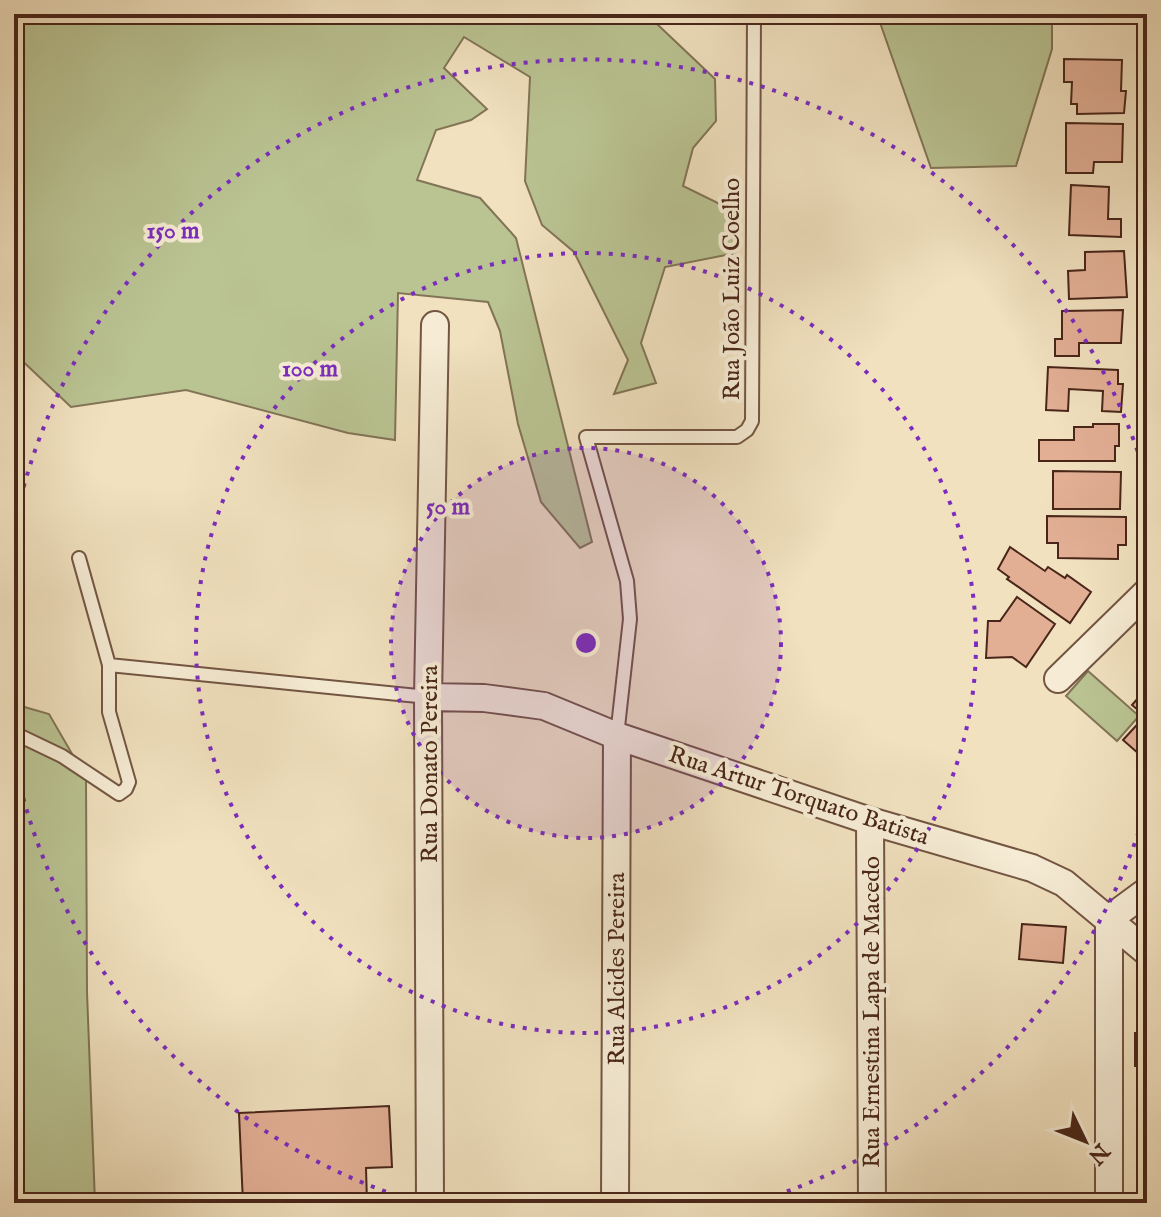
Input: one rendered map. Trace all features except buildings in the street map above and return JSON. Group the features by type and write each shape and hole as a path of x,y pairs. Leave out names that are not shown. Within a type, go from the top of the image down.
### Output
{"street":[{"name":"Rua Donato Pereira","path":"430,1203 428,697 435,325"},
{"path":"1058,679 1147,592"},
{"name":"Rua Artur Torquato Batista","path":"428,697 484,698 544,706 617,736 870,821 1032,868 1064,883 1147,952"},
{"name":"Rua Alcides Pereira","path":"615,1203 617,736"},
{"name":"Rua Ernestina Lapa de Macedo","path":"870,821 872,1203"},
{"path":"1109,1203 1109,919 1147,891"}],"lane":[{"name":"Rua João Luiz Coelho","path":"617,736 630,619 627,581 586,437 737,437 747,430 752,421 754,14"},
{"path":"14,733 62,756 119,794 126,789 129,782 109,712 109,665 79,558"},
{"path":"109,665 428,697"}],"green space":[{"path":"14,14 662,14 657,24 715,79 716,121 693,148 683,186 730,209 736,253 665,267 641,343 656,383 614,394 628,360 574,252 542,225 525,181 530,77 464,37 444,68 487,109 471,120 436,130 417,180 480,198 516,238 592,542 580,548 541,502 518,424 500,331 488,302 398,293 395,440 348,433 186,390 71,407 14,353"},
{"path":"877,14 1052,14 1052,49 1016,166 931,168"},
{"path":"1088,671 1139,716 1117,741 1066,696"},
{"path":"14,704 49,714 86,778 87,992 95,1203 14,1203"}]}
